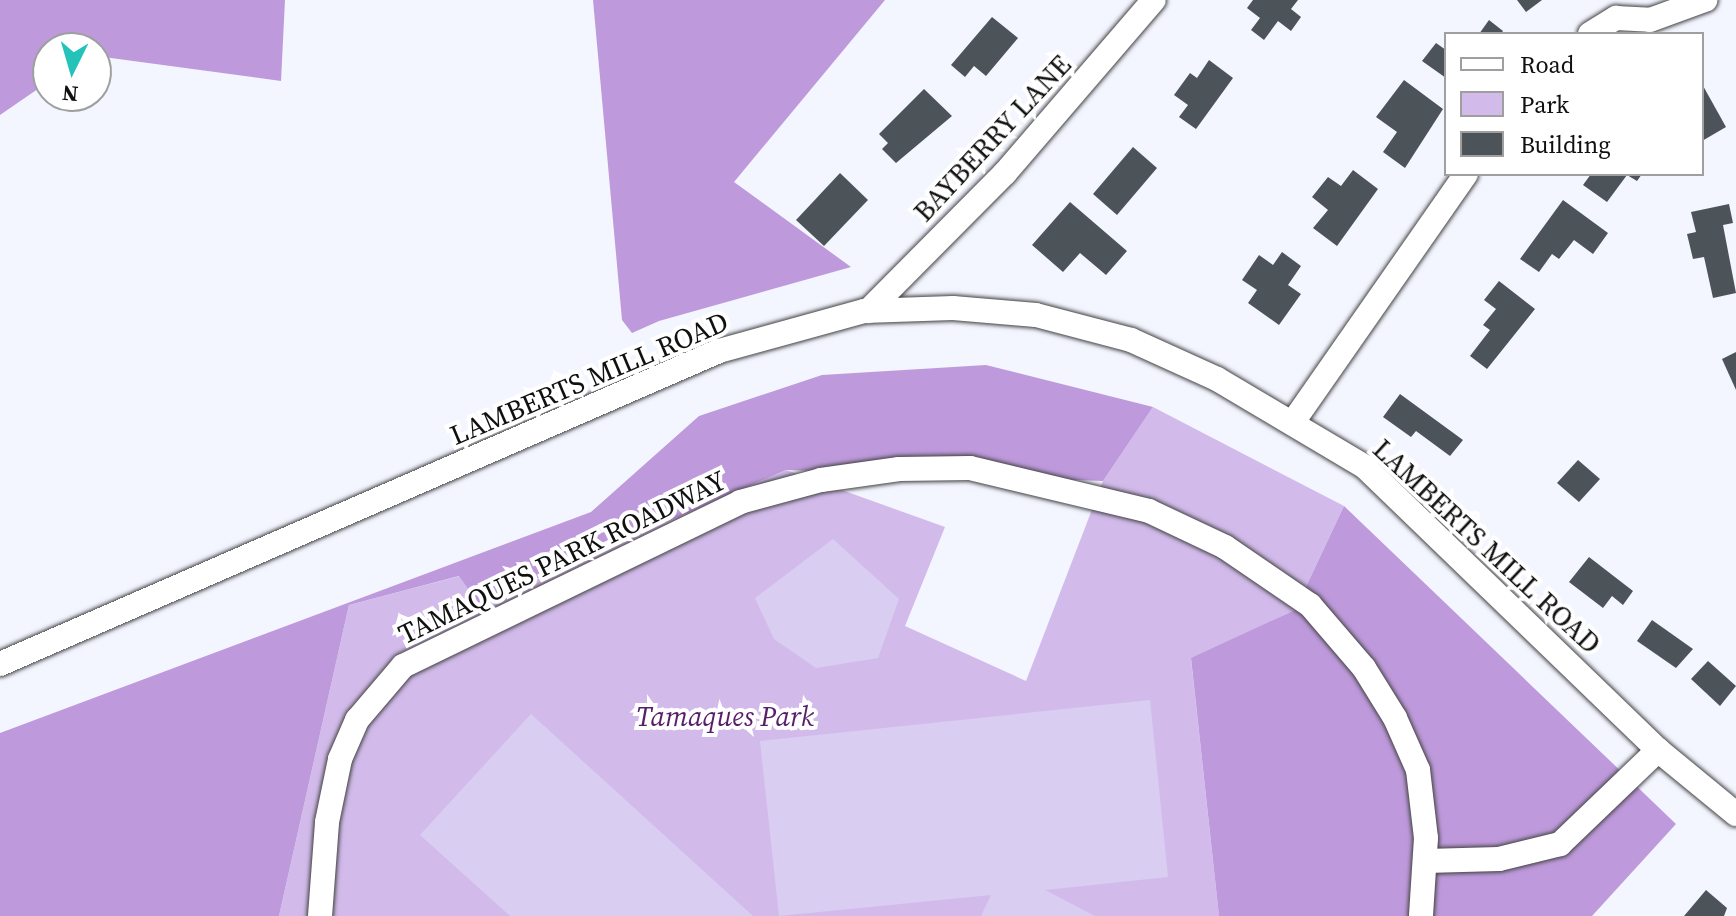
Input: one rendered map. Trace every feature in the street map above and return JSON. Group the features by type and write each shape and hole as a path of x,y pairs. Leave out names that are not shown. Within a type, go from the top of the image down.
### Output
{"street":[{"name":"BAYBERRY LANE","path":"868,311 1005,173 1154,0"},
{"path":"1593,32 1616,18 1650,20 1705,0"},
{"path":"1293,422 1465,176"},
{"name":"LAMBERTS MILL ROAD","path":"0,664 719,351 868,311 953,308 1036,315 1131,340 1217,379 1365,467 1658,750 1736,814"},
{"name":"TAMAQUES PARK ROADWAY","path":"320,916 327,822 340,759 357,720 403,666 740,502 821,480 899,469 970,468 1149,511 1225,547 1310,605 1364,668 1395,718 1418,770 1426,861 1421,916"},
{"path":"1426,861 1499,859 1560,844 1658,750"}],"green space":[{"name":"Tamaques Park","path":"1153,407 1344,506 1295,610 1191,659 1219,916 279,916 349,605 460,576 480,604 786,470 945,527 905,626 1026,681 1103,481"}],"shaded area":[{"path":"0,0 285,0 281,81 112,58 112,32 32,32 32,93 0,115"},
{"path":"593,0 885,0 734,182 851,267 659,321 632,333 622,320"},
{"path":"986,365 1153,407 1103,481 786,470 479,604 459,576 349,605 279,916 0,916 0,733 591,512 699,416 822,375"},
{"path":"1344,506 1676,824 1592,916 1219,916 1191,658 1295,610"},
{"path":"833,539 899,599 878,658 816,668 774,639 755,598"},
{"path":"1150,700 1168,877 1045,890 1095,916 981,916 991,895 779,916 760,741"},
{"path":"531,714 753,916 510,916 420,835"}],"building":[{"path":"1253,0 1298,0 1291,9 1301,17 1291,31 1278,21 1264,40 1251,30 1260,18 1247,8"},
{"path":"1517,0 1542,0 1526,12"},
{"path":"992,17 1018,38 986,76 974,66 965,77 951,65"},
{"path":"1489,20 1503,31 1502,32 1480,32"},
{"path":"1436,43 1444,49 1444,77 1422,61"},
{"path":"1209,60 1233,78 1196,129 1179,117 1188,105 1174,95 1190,73 1197,78"},
{"path":"1404,80 1443,109 1405,168 1383,152 1397,132 1376,117"},
{"path":"1704,88 1726,127 1704,140"},
{"path":"924,89 952,116 896,163 882,149 888,143 879,134"},
{"path":"1133,147 1157,168 1117,215 1093,194"},
{"path":"1353,170 1378,189 1337,246 1313,228 1328,210 1312,197 1328,177 1341,186"},
{"path":"840,173 868,200 824,246 796,220"},
{"path":"1590,176 1626,176 1607,202 1583,185"},
{"path":"1563,200 1608,233 1593,254 1574,240 1559,259 1552,254 1539,272 1520,259"},
{"path":"1070,202 1127,251 1106,275 1080,253 1063,272 1032,245"},
{"path":"1729,204 1733,223 1723,225 1736,293 1713,298 1704,257 1693,259 1687,234 1696,232 1691,212"},
{"path":"1282,252 1301,266 1288,285 1301,294 1279,325 1248,303 1257,290 1242,280 1259,255 1273,265"},
{"path":"1499,281 1535,309 1487,369 1470,356 1490,330 1483,325 1496,309 1484,300"},
{"path":"1736,352 1736,390 1722,359"},
{"path":"1400,394 1463,440 1450,456 1416,431 1411,437 1383,417"},
{"path":"1578,460 1600,479 1579,502 1557,483"},
{"path":"1589,557 1633,591 1623,605 1612,596 1603,608 1569,582"},
{"path":"1652,620 1693,649 1676,668 1637,641"},
{"path":"1708,661 1736,686 1720,706 1691,679"},
{"path":"1706,890 1727,908 1724,916 1684,916"}]}
